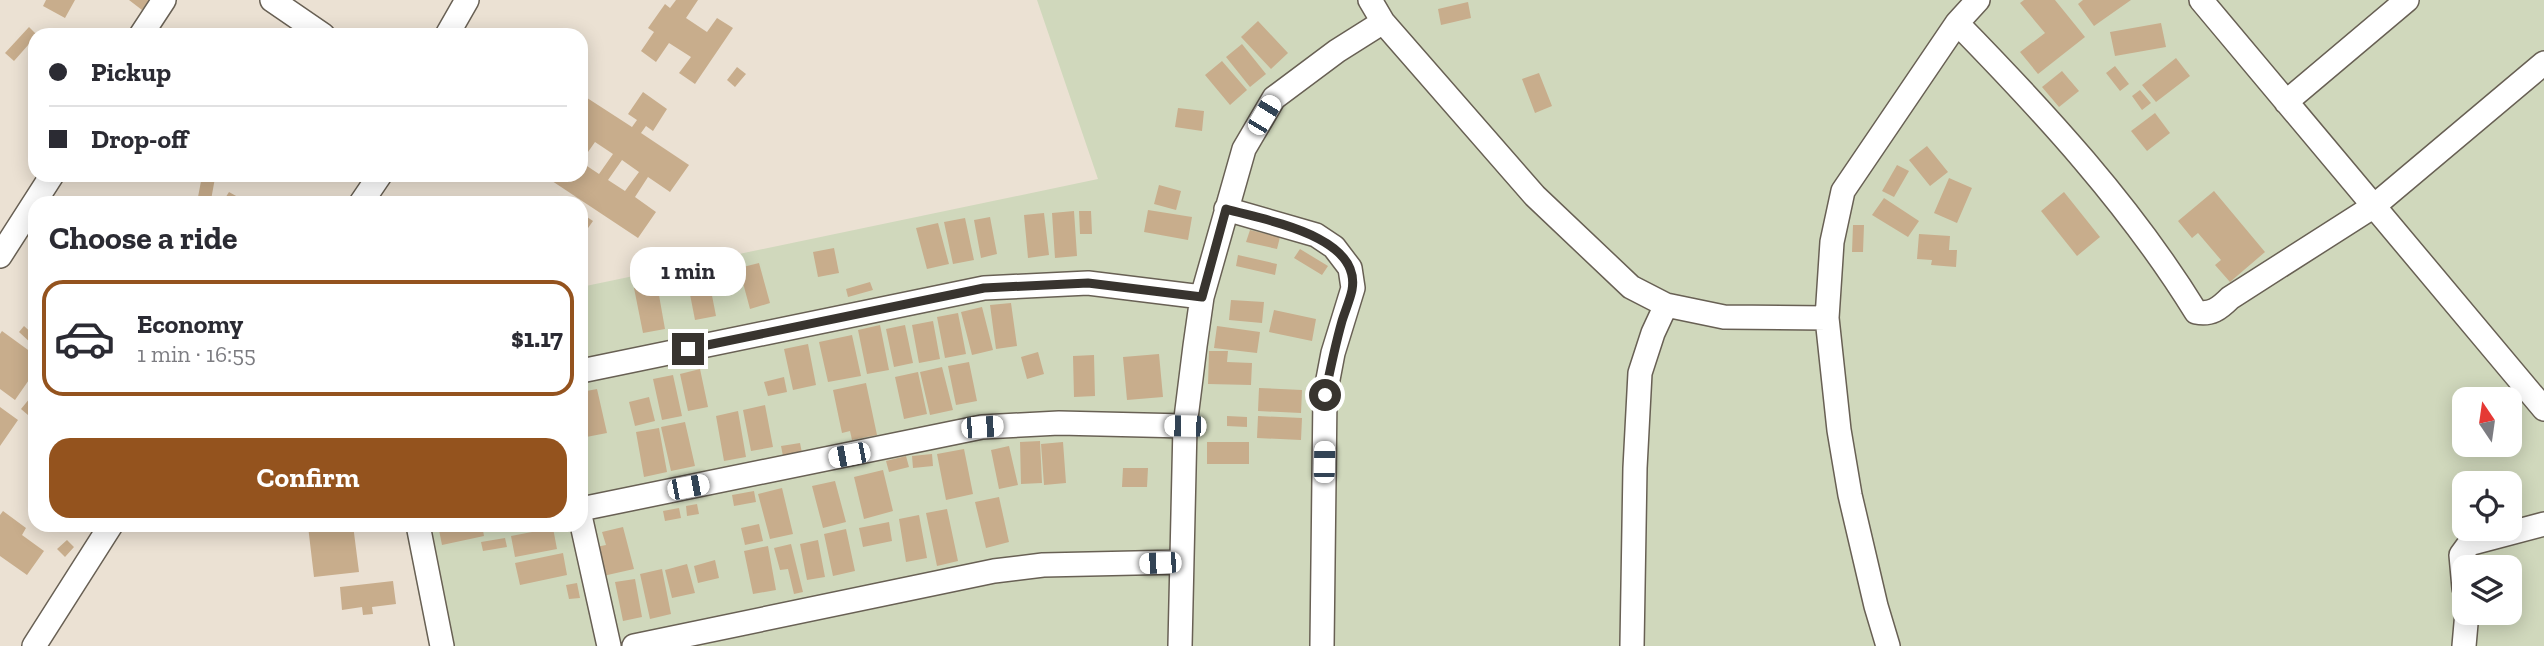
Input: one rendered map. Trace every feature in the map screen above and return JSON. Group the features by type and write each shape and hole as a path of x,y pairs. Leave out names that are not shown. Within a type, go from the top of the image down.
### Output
{"street":[{"path":"145,28 163,0"},
{"path":"272,0 313,28"},
{"path":"451,28 467,0"},
{"path":"1370,0 1382,22 1535,195 1631,287 1666,305 1724,317 1827,318"},
{"path":"1888,646 1850,495 1839,430 1827,318 1832,242 1843,191 1957,23 1978,0"},
{"path":"2201,0 2544,409"},
{"path":"2286,102 2407,0"},
{"path":"1180,646 1185,426 1202,297 1244,149 1275,98 1382,22"},
{"path":"1957,23 2038,107 2130,218 2196,312 2206,314 2218,309 2230,298 2374,206 2544,63"},
{"path":"1226,209 1316,235 1334,247 1350,268 1353,288 1333,353 1325,395 1322,646"},
{"path":"0,256 28,212"},
{"path":"588,370 984,288 1088,283 1202,297"},
{"path":"1632,646 1635,468 1640,373 1653,333 1666,305"},
{"path":"588,508 982,427 1059,423 1185,426"},
{"path":"2461,555 2469,544 2544,524"},
{"path":"34,646 107,532"},
{"path":"419,532 442,646"},
{"path":"584,532 609,646"},
{"path":"634,646 994,571 1043,565 1181,562"},
{"path":"2464,646 2466,625"}],"green space":[{"path":"1037,0 2544,0 2544,646 429,646 406,532 588,532 588,286 1098,179"}],"building":[{"path":"46,0 75,0 65,18 43,6"},
{"path":"129,0 150,0 142,10"},
{"path":"676,0 698,0 686,18 707,32 717,18 733,28 695,84 679,73 691,57 669,43 656,62 641,51 654,32 648,28 665,4 670,8"},
{"path":"2024,0 2055,0 2085,37 2038,74 2020,52 2045,33 2020,3"},
{"path":"2083,0 2131,0 2094,26 2078,4"},
{"path":"1468,2 1471,18 1441,25 1438,9"},
{"path":"1258,21 1288,53 1271,69 1241,37"},
{"path":"2161,23 2166,47 2115,56 2110,32"},
{"path":"28,28 28,45 14,61 5,53"},
{"path":"1242,44 1266,74 1250,87 1226,57"},
{"path":"2176,58 2190,76 2156,102 2142,85"},
{"path":"1222,61 1247,90 1230,105 1205,75"},
{"path":"2115,66 2129,84 2120,91 2106,73"},
{"path":"737,67 746,74 735,87 727,80"},
{"path":"2062,71 2079,91 2059,107 2042,87"},
{"path":"1539,73 1552,106 1535,113 1522,79"},
{"path":"2140,90 2151,103 2142,110 2132,96"},
{"path":"643,92 667,109 653,131 646,126 641,133 689,165 670,192 648,177 635,197 656,212 638,238 588,205 588,196 575,196 554,182 588,182 588,167 599,174 613,154 595,142 588,152 588,99 632,127 637,120 628,114","holes":["622,160 639,172 625,191 608,180"]},
{"path":"1178,108 1204,111 1202,131 1175,127"},
{"path":"2155,113 2170,133 2147,151 2131,131"},
{"path":"1927,146 1948,172 1930,186 1909,160"},
{"path":"1897,165 1909,171 1894,197 1882,191"},
{"path":"1949,178 1972,188 1957,223 1934,213"},
{"path":"201,182 214,182 212,196 198,196"},
{"path":"1159,185 1181,191 1176,210 1154,204"},
{"path":"2214,191 2265,252 2230,282 2215,265 2221,260 2198,233 2192,238 2178,221"},
{"path":"2064,192 2100,237 2077,256 2041,211"},
{"path":"1884,198 1919,221 1908,237 1872,215"},
{"path":"1148,210 1192,217 1188,240 1144,232"},
{"path":"1074,211 1077,256 1055,258 1052,213"},
{"path":"1079,211 1091,211 1092,234 1080,234"},
{"path":"1044,213 1049,255 1028,258 1024,215"},
{"path":"990,217 997,254 981,258 974,220"},
{"path":"965,218 974,260 953,264 944,222"},
{"path":"938,223 949,264 927,269 916,228"},
{"path":"1853,225 1864,225 1863,252 1852,252"},
{"path":"1250,230 1280,237 1277,249 1246,242"},
{"path":"1919,234 1950,236 1949,250 1957,250 1956,267 1931,265 1932,260 1917,259"},
{"path":"834,248 839,273 818,277 813,252"},
{"path":"1300,249 1328,266 1322,275 1294,258"},
{"path":"1238,255 1277,264 1275,275 1236,266"},
{"path":"759,263 770,303 750,309 739,268"},
{"path":"708,275 716,316 695,320 687,279"},
{"path":"870,282 873,290 848,297 846,289"},
{"path":"657,284 665,329 643,333 634,288"},
{"path":"1231,300 1264,302 1262,323 1229,320"},
{"path":"1011,303 1017,346 996,349 990,305"},
{"path":"982,307 993,350 972,355 961,312"},
{"path":"1274,310 1316,319 1312,341 1269,332"},
{"path":"958,313 966,354 945,358 937,317"},
{"path":"933,321 940,359 919,363 912,325"},
{"path":"880,325 889,370 867,374 858,330"},
{"path":"905,325 913,363 894,367 886,329"},
{"path":"24,326 28,330 28,340 19,332"},
{"path":"1217,326 1260,332 1257,353 1214,348"},
{"path":"2,331 28,350 28,381 15,400 0,389"},
{"path":"852,335 861,376 828,382 819,342"},
{"path":"808,344 816,385 793,390 784,349"},
{"path":"1209,351 1228,351 1227,362 1252,363 1251,385 1208,384"},
{"path":"1038,352 1044,374 1027,379 1021,357"},
{"path":"1159,354 1163,397 1127,400 1123,357"},
{"path":"1094,355 1095,396 1074,397 1073,356"},
{"path":"969,362 977,401 956,405 948,366"},
{"path":"942,367 953,410 930,415 920,372"},
{"path":"700,369 708,407 688,411 680,374"},
{"path":"918,372 927,414 904,419 895,377"},
{"path":"673,375 682,416 662,420 653,379"},
{"path":"784,377 787,392 768,396 764,382"},
{"path":"866,383 877,435 852,440 850,431 842,433 833,390"},
{"path":"1259,388 1302,390 1301,413 1258,411"},
{"path":"597,389 607,433 588,437 588,391"},
{"path":"649,397 655,421 635,426 629,402"},
{"path":"28,400 28,415 21,409"},
{"path":"765,405 773,447 751,451 743,410"},
{"path":"0,407 18,420 0,446"},
{"path":"738,411 746,457 724,461 716,416"},
{"path":"1227,416 1247,417 1247,427 1227,426"},
{"path":"1258,416 1302,418 1301,440 1257,438"},
{"path":"685,422 695,466 671,471 661,427"},
{"path":"659,428 667,472 644,477 636,432"},
{"path":"1040,441 1042,483 1021,484 1020,442"},
{"path":"1063,442 1066,483 1044,485 1041,444"},
{"path":"1207,442 1249,442 1249,464 1207,464"},
{"path":"800,443 802,453 783,456 781,446"},
{"path":"1009,446 1018,485 999,489 991,450"},
{"path":"964,449 973,494 946,500 937,454"},
{"path":"932,454 933,466 913,468 912,456"},
{"path":"906,456 909,467 889,472 886,461"},
{"path":"1123,468 1148,468 1147,487 1122,487"},
{"path":"883,470 893,511 864,519 854,477"},
{"path":"835,481 846,522 823,528 812,486"},
{"path":"782,488 793,534 770,539 758,494"},
{"path":"754,491 756,502 734,506 732,495"},
{"path":"999,497 1009,542 986,548 975,502"},
{"path":"697,504 699,514 687,516 686,506"},
{"path":"679,508 681,518 665,521 663,511"},
{"path":"947,509 958,561 937,566 926,513"},
{"path":"3,511 26,528 22,535 44,551 27,575 0,556 0,515"},
{"path":"919,515 927,558 906,562 899,519"},
{"path":"889,522 892,541 863,547 859,528"},
{"path":"759,524 763,541 745,545 741,528"},
{"path":"623,527 634,569 603,576 596,547 606,545 602,532"},
{"path":"846,529 855,571 833,576 824,534"},
{"path":"309,532 354,532 359,572 314,577"},
{"path":"439,532 483,532 484,536 442,545"},
{"path":"554,532 557,549 515,557 511,536"},
{"path":"505,538 507,547 483,551 481,542"},
{"path":"67,540 74,547 65,557 57,549"},
{"path":"818,540 825,577 807,580 800,544"},
{"path":"791,544 803,592 794,594 788,569 780,570 774,548"},
{"path":"768,546 776,590 753,594 744,551"},
{"path":"563,553 567,575 520,585 515,563"},
{"path":"715,560 719,578 698,583 694,566"},
{"path":"687,564 695,593 672,598 665,570"},
{"path":"662,569 671,614 650,619 640,574"},
{"path":"635,579 642,617 623,621 615,582"},
{"path":"393,581 396,604 372,607 373,614 363,615 362,607 342,610 340,587"},
{"path":"577,583 580,598 569,599 566,585"}],"route":[{"path":"688,349 984,288 1088,283 1202,297 1226,209 1316,235 1334,247 1350,268 1353,288 1333,353 1325,395"}]}
